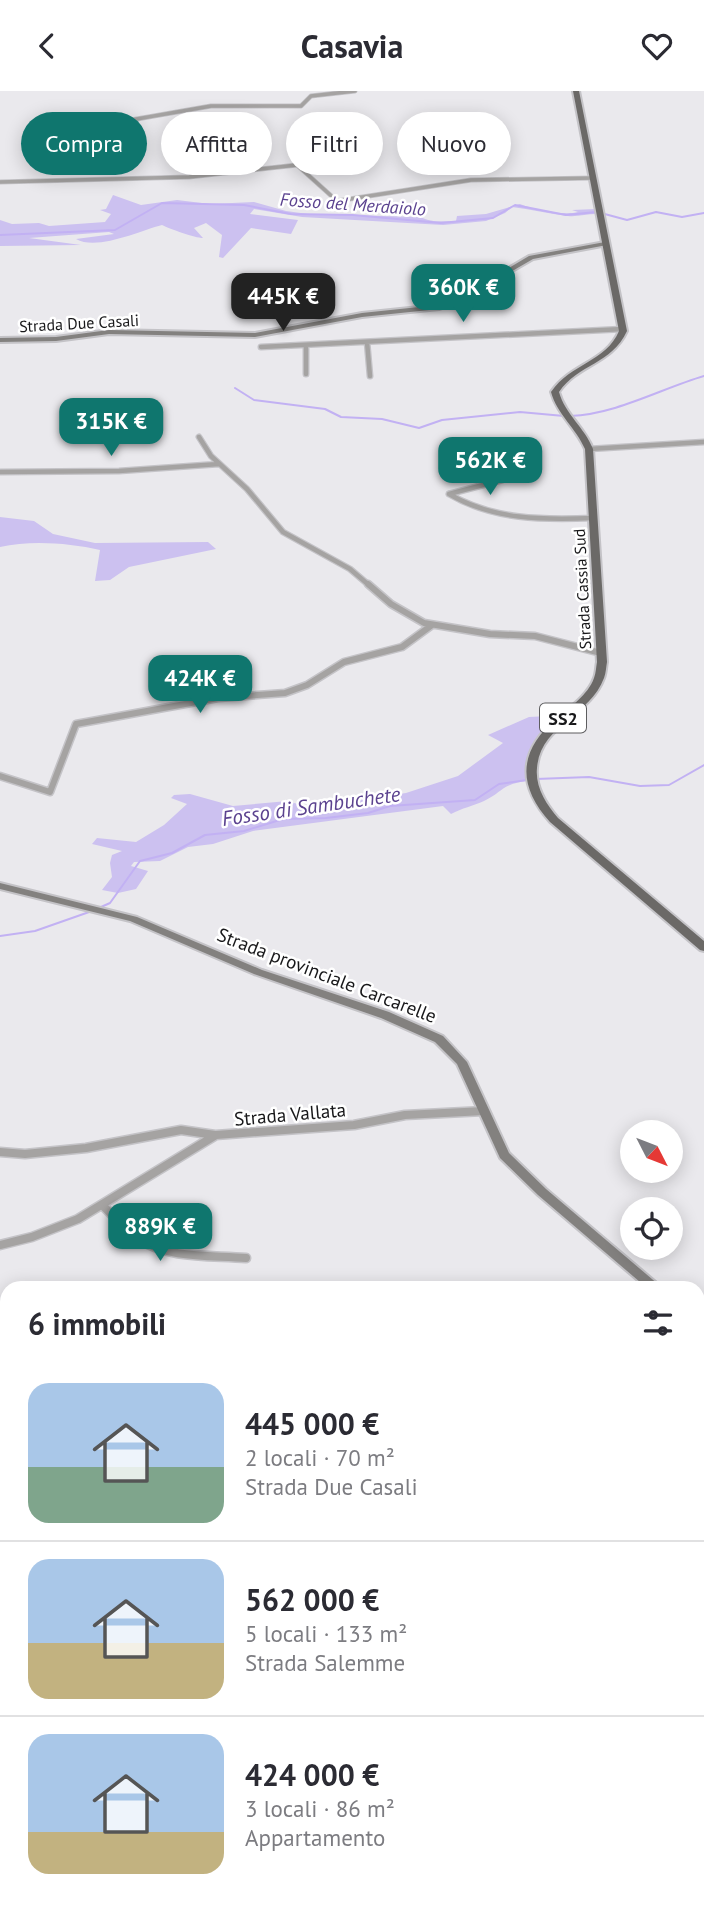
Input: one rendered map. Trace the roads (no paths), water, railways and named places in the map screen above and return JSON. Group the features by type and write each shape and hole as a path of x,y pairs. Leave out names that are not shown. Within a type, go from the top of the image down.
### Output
{"main road":[{"path":"576,91 622,329"},
{"name":"Strada Cassia Sud","path":"622,329 616,345 560,383 555,392 562,407 585,438 589,449 601,653 600,678 545,734 534,752 531,770 535,791 547,812 565,831 704,947"}],"street":[{"path":"147,117 211,106 294,107 301,106 311,96 355,91"},
{"path":"0,182 189,177 297,165 337,201 471,180 593,178"},
{"name":"Strada Due Casali","path":"0,340 37,340 109,333 255,335 362,315 439,307 455,302 531,257 605,244"},
{"path":"261,347 622,329"},
{"path":"367,342 370,376"},
{"path":"306,345 306,374"},
{"path":"199,437 208,453 275,520 283,532 350,569 391,604 432,625 490,634 535,636 601,653"},
{"path":"589,449 704,442"},
{"path":"0,473 220,464"},
{"path":"518,472 502,480 450,494 476,507 509,515 555,521 593,518"},
{"path":"0,776 50,792 76,724 208,700 285,692 307,684 344,662 402,647 432,625"},
{"name":"Strada provinciale Carcarelle","path":"0,886 105,910 144,923 258,972 385,1015 432,1035 459,1057 500,1148 511,1163 647,1281"},
{"name":"Strada Vallata","path":"0,1245 32,1237 78,1219 216,1135 354,1125 405,1115 484,1111"},
{"path":"0,1152 25,1154 86,1148 181,1130 216,1135"},
{"path":"102,1205 126,1229 147,1244 175,1252 246,1258"}],"waterway":[{"name":"Fosso del Merdaiolo","path":"0,235 115,230 162,203 244,205 291,214 353,215 441,223 493,218 515,205 566,215 596,212"},
{"name":"Fosso del Merdaiolo","path":"601,213 627,220 656,212 682,217 704,213"},
{"path":"570,416 605,411 704,376"},
{"path":"235,388 254,400 325,409 341,417 382,419 419,428 442,420 520,412 564,416"},
{"name":"Fosso di Sambuchete","path":"536,779 589,777 640,786 669,785 704,765"},
{"name":"Fosso di Sambuchete","path":"101,907 110,903 140,861 172,853 205,835 244,831 283,819 326,818 368,813 390,806 475,800 499,784 527,780"},
{"name":"Fosso di Sambuchete","path":"0,936 35,931 92,911"}]}
